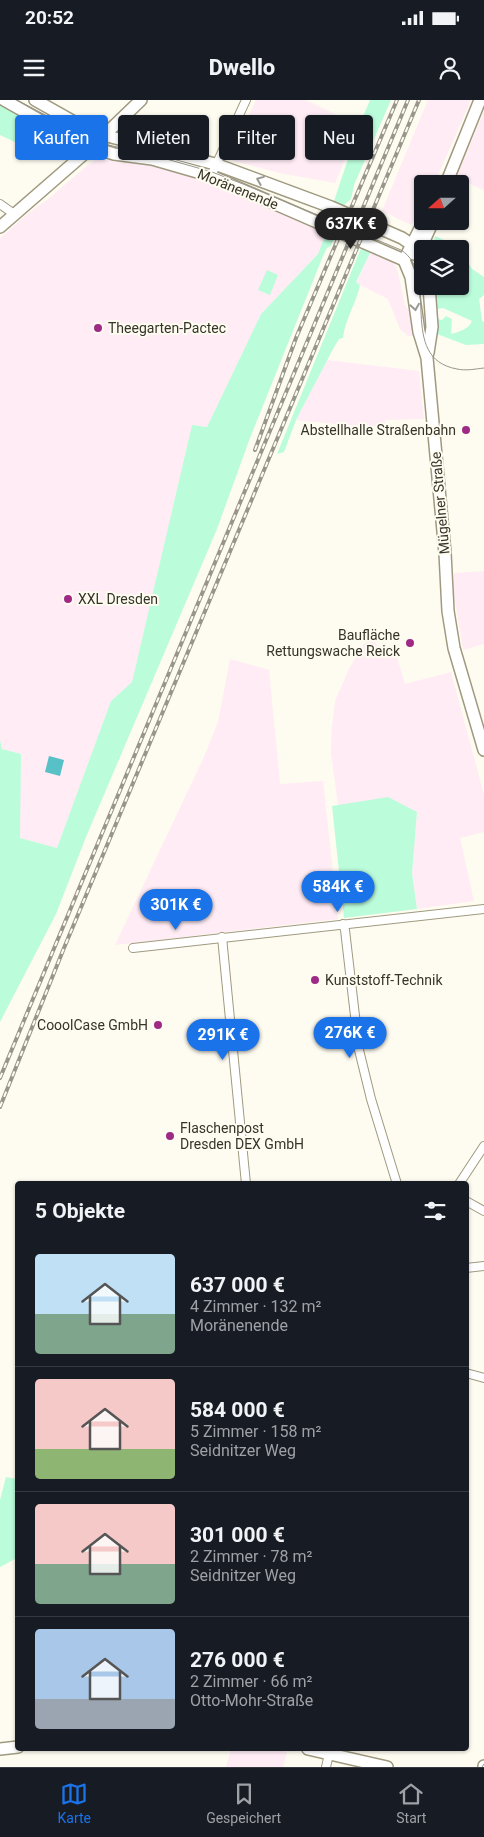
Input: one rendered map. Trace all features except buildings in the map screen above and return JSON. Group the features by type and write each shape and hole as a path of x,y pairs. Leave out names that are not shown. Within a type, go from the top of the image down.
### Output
{"main road":[{"name":"Moränenende","path":"4,100 31,115"},
{"name":"Moränenende","path":"35,100 62,115"},
{"path":"108,130 141,100"},
{"path":"450,175 480,100"},
{"name":"Moränenende","path":"108,137 331,207 399,236 414,247"},
{"name":"Moränenende","path":"108,152 213,170 404,260"},
{"path":"0,227 77,160"},
{"path":"404,260 414,254"},
{"name":"Mügelner Straße","path":"404,260 411,277 419,332 427,358 444,543 446,594 454,648 484,750"},
{"name":"Mügelner Straße","path":"427,358 432,327 430,295"},
{"path":"0,1749 15,1747"},
{"path":"316,1751 387,1767"}],"street":[{"path":"213,170 246,100"},
{"path":"0,204 14,214"},
{"path":"133,948 484,909"},
{"path":"343,924 359,1050 371,1099 396,1181"},
{"path":"222,937 246,1181"},
{"path":"461,1181 484,1146"},
{"path":"469,1203 484,1211"},
{"path":"469,1268 484,1266"},
{"path":"469,1374 484,1378"},
{"path":"326,1767 329,1754"}],"shaded area":[{"path":"256,100 306,100 337,115 305,115 305,160 345,160 335,183 279,173 234,161 295,160 295,115 249,115"},
{"path":"428,100 471,100 438,175 414,175 414,221 411,225 382,211"},
{"path":"484,111 484,190 469,184 469,175 457,175"},
{"path":"95,160 120,160 157,166 213,182 326,233 318,254 261,314 207,427 192,425 132,682 111,701 57,848 19,838 21,754 2,749 0,740 0,238"},
{"path":"371,251 393,263 397,269 405,305 410,312 416,336 408,336 400,329 388,299 356,283"},
{"path":"327,360 419,371 424,419 385,420 385,426 366,427 296,420"},
{"path":"484,571 484,644 463,650 453,589 454,573"},
{"path":"372,631 381,658 396,654 405,684 451,672 484,795 484,832 460,838 474,901 417,909 412,873 417,812 338,805 331,753 335,701 350,667"},
{"path":"230,659 269,670 280,784 323,781 338,919 115,945 204,757 218,722"},
{"path":"230,1751 287,1752 283,1767 226,1767"}],"green space":[{"path":"370,100 391,100 373,141 373,115 364,115"},
{"path":"0,103 19,115 15,115 15,142 0,135"},
{"path":"348,160 365,160 354,185 351,199 343,206 334,201"},
{"path":"326,233 334,238 331,246 327,248 323,256 250,438 217,529 86,837 56,914 0,1022 0,740 2,749 21,754 20,838 57,848 111,701 132,682 192,425 207,427 261,314 318,254"},
{"path":"435,236 444,240 434,240"},
{"path":"361,248 371,251 356,282 360,285 343,338 339,339 333,349 296,420 284,452 277,454"},
{"path":"469,264 472,269 484,277 484,295 479,299 482,321 484,322 484,344 466,345 437,334 437,319 442,320 446,316 452,319 451,334 466,328 472,321 443,308 437,309 436,295 469,295"},
{"path":"267,270 278,275 270,295 258,290"},
{"path":"388,797 417,812 412,873 417,909 344,918 332,806"},
{"path":"6,1477 15,1479 15,1559 0,1567 0,1500"}],"water":[{"path":"49,756 64,760 60,776 45,772"}],"tram line":[{"path":"17,100 96,142 212,172 401,250 412,262 418,278 423,333 428,349 439,362 457,369 484,368"}],"railway":[{"path":"255,450 296,338 397,100"},
{"path":"0,1078 408,100"},
{"path":"0,1107 64,948 419,100"}],"place":[{"name":"Theegarten-Pactec","path":"98,328"},
{"name":"Abstellhalle Straßenbahn","path":"466,430"},
{"name":"XXL Dresden","path":"68,599"},
{"name":"Baufläche Rettungswache Reick","path":"410,643"},
{"name":"Kunststoff-Technik","path":"315,980"},
{"name":"CooolCase GmbH","path":"158,1025"},
{"name":"Flaschenpost Dresden DEX GmbH","path":"170,1136"}]}
